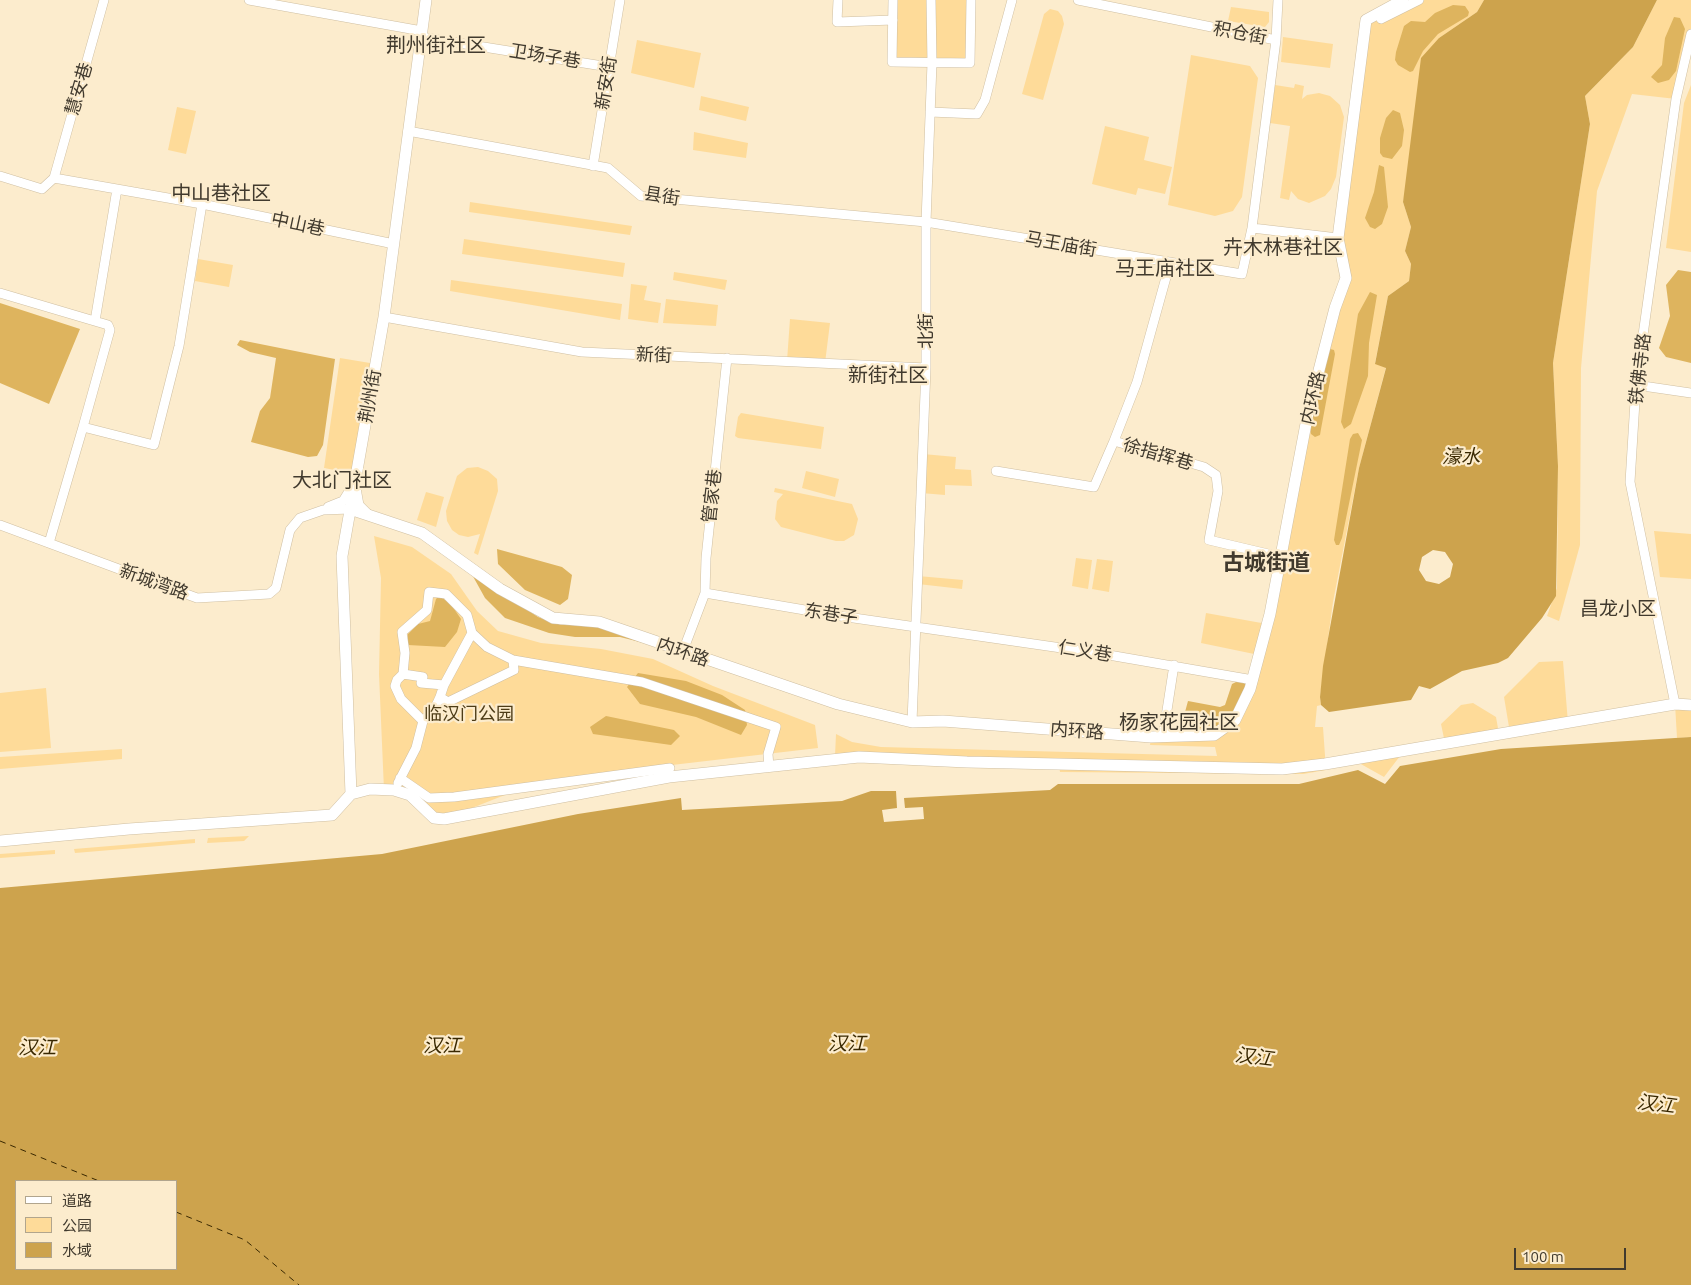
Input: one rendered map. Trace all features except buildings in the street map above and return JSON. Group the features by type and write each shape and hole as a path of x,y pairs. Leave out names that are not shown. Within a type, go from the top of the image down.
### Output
{"street":[{"name":"慧安巷","path":"54,178 104,0"},
{"name":"卫场子巷","path":"249,0 421,34 609,66"},
{"name":"荆州街","path":"351,794 342,556 384,317 426,0"},
{"name":"新安街","path":"593,166 620,0"},
{"path":"838,0 837,22 893,20"},
{"path":"893,0 892,62 932,63 970,63 971,0"},
{"name":"北街","path":"912,722 926,368 926,222 932,63 931,0"},
{"path":"930,112 977,114 985,100 1012,0"},
{"name":"积仓街","path":"1078,0 1276,40 1252,228"},
{"path":"1276,40 1278,0"},
{"name":"内环路","path":"350,509 422,533 500,589 553,618 599,622 838,704 912,722 943,721 1163,736 1214,735 1235,720 1253,680 1270,614 1308,414 1335,308 1346,278 1338,238 1366,20 1403,0"},
{"path":"1379,13 1381,19 1418,0"},
{"name":"铁佛寺路","path":"1675,704 1630,482 1636,385 1676,99 1691,34"},
{"name":"县街","path":"408,131 608,168 640,196 926,222"},
{"path":"0,176 42,189 54,178"},
{"name":"中山巷","path":"54,178 202,204 394,244"},
{"path":"95,322 117,189"},
{"path":"82,427 154,445 179,346 202,204"},
{"name":"马王庙街","path":"926,222 1242,274 1252,228"},
{"path":"1252,228 1338,238"},
{"name":"徐指挥巷","path":"1170,263 1137,382 1114,441 1204,467 1216,476 1218,491 1208,540 1281,557"},
{"path":"0,293 108,325 110,330 49,543"},
{"name":"新街","path":"384,317 582,352 926,368"},
{"name":"管家巷","path":"705,594 706,558 727,358"},
{"path":"1636,385 1691,393"},
{"path":"996,471 1094,487 1114,441"},
{"path":"323,510 342,501 355,481"},
{"path":"355,481 358,505 370,516"},
{"name":"新城湾路","path":"0,525 197,598 269,594 276,588 290,530 300,518 323,510 350,509"},
{"path":"423,721 401,699 395,686 397,680 403,674 405,653 402,632 428,610 429,592 446,594 467,615 472,633 488,647 513,660 642,682 776,727 768,754 769,766"},
{"path":"682,651 705,594"},
{"name":"东巷子","path":"705,594 916,626"},
{"name":"仁义巷","path":"916,626 1174,665 1253,680"},
{"path":"394,790 416,748 423,721 434,710 444,685 472,633"},
{"path":"440,697 448,702 514,670 513,660"},
{"path":"1163,736 1174,665"},
{"path":"403,674 423,677 421,684 444,685"},
{"path":"0,841 129,829 332,816 351,794 370,790 394,790 410,795 434,818 444,819 669,777 859,757 967,762 1282,769 1325,764 1675,704 1691,705"},
{"path":"400,778 429,798 454,797 670,768"}],"green space":[{"path":"893,0 971,0 970,63 892,62"},
{"path":"1403,0 1484,0 1477,12 1439,38 1403,202 1411,227 1405,251 1411,264 1409,281 1388,296 1375,363 1386,367 1359,468 1333,602 1320,697 1321,705 1317,706 1315,727 1323,727 1326,770 1303,774 1060,772 1059,764 835,756 836,734 852,742 881,747 1217,756 1215,747 1150,745 1151,737 1214,735 1235,720 1259,655 1201,643 1206,613 1267,624 1308,413 1346,278 1338,238 1366,20"},
{"path":"1657,0 1691,0 1691,34 1676,99 1632,94 1597,191 1581,368 1580,545 1559,621 1547,616 1557,588 1558,466 1553,363 1590,124 1585,96 1633,47"},
{"path":"1231,7 1269,12 1269,22 1265,27 1228,21"},
{"path":"1050,9 1058,11 1062,16 1064,24 1043,100 1022,94 1044,14"},
{"path":"1283,37 1333,44 1330,68 1281,62"},
{"path":"637,40 701,53 694,88 631,73"},
{"path":"1191,55 1250,66 1258,78 1242,197 1233,211 1215,216 1168,205"},
{"path":"1295,84 1304,86 1302,99 1307,95 1319,93 1330,96 1340,105 1344,117 1336,177 1331,189 1325,196 1309,203 1298,199 1291,191 1289,200 1280,198 1290,126 1270,123 1275,85 1294,88"},
{"path":"1691,85 1691,252 1666,248 1684,103"},
{"path":"701,96 749,107 746,121 699,110"},
{"path":"177,107 196,111 186,154 168,150"},
{"path":"1105,126 1149,137 1144,160 1172,167 1165,194 1138,188 1136,195 1092,184"},
{"path":"694,132 748,143 746,158 693,150"},
{"path":"470,202 632,226 630,235 469,212"},
{"path":"464,239 625,263 623,277 462,254"},
{"path":"198,259 233,265 229,287 195,281"},
{"path":"674,272 727,280 725,290 673,280"},
{"path":"451,280 622,304 620,320 450,291"},
{"path":"631,284 647,286 644,300 661,303 658,323 628,319"},
{"path":"666,299 718,305 716,326 663,323"},
{"path":"790,319 830,323 825,363 787,361"},
{"path":"340,358 376,364 356,474 324,468"},
{"path":"741,413 824,427 821,449 738,438 735,436 738,417"},
{"path":"923,454 956,457 955,469 971,470 972,486 945,485 945,495 921,493"},
{"path":"478,467 488,471 497,479 498,491 478,555 474,553 480,534 468,537 459,535 452,530 447,521 446,511 457,476 467,468"},
{"path":"806,471 839,479 835,497 802,488"},
{"path":"775,488 852,504 858,519 854,535 844,541 836,541 781,527 775,519 777,501 783,494 774,492"},
{"path":"426,492 444,497 436,527 417,520"},
{"path":"1654,531 1691,534 1691,579 1660,577"},
{"name":"临汉门公园","path":"374,536 412,547 451,574 477,611 498,631 541,643 601,649 653,659 713,686 815,725 818,748 543,780 444,819 410,795 384,790 379,674 381,578"},
{"path":"1076,558 1092,560 1088,589 1072,586"},
{"path":"1097,559 1113,561 1109,592 1092,589"},
{"path":"918,576 963,580 962,589 918,584"},
{"path":"1563,661 1568,723 1510,733 1504,697 1539,662"},
{"path":"46,688 51,748 0,752 0,693"},
{"path":"1473,703 1496,717 1499,734 1445,743 1441,724 1461,705"},
{"path":"1675,704 1691,705 1691,737 1677,738"},
{"path":"122,749 122,759 0,769 0,757"},
{"path":"1400,756 1384,777 1359,763"},
{"path":"249,836 244,841 207,843 208,838"},
{"path":"195,839 195,843 75,853 74,849"},
{"path":"55,850 55,854 0,858 0,854"}],"shaded area":[{"path":"1453,5 1465,6 1469,12 1468,16 1438,34 1423,51 1413,71 1410,72 1398,65 1395,60 1396,52 1404,26 1411,21 1425,22 1435,13"},
{"path":"1674,17 1680,18 1685,29 1676,71 1669,80 1658,83 1651,77 1662,65 1665,38"},
{"path":"1393,110 1400,113 1404,130 1402,146 1392,159 1383,157 1380,153 1380,138 1386,118"},
{"path":"1379,165 1384,167 1388,207 1382,224 1375,229 1370,227 1365,218 1374,192"},
{"path":"1678,270 1691,272 1691,363 1666,357 1659,348 1670,316 1666,285"},
{"path":"1370,292 1377,295 1369,343 1368,376 1351,424 1344,429 1341,422 1358,314"},
{"path":"0,303 80,329 49,404 0,383"},
{"path":"240,340 335,359 323,445 317,456 308,457 251,442 260,411 270,398 276,358 250,352 237,345"},
{"path":"1330,349 1334,350 1335,354 1320,435 1315,437 1311,434 1310,427"},
{"path":"1358,433 1362,440 1342,538 1339,545 1336,545 1334,540 1350,439 1353,434"},
{"path":"497,549 562,567 572,575 568,599 560,605 525,590 498,564"},
{"path":"470,571 538,617 561,625 591,624 644,643 620,637 575,637 549,633 505,618 485,598"},
{"path":"439,596 450,603 461,619 457,632 445,647 408,645 408,634 418,624 430,621 436,599"},
{"path":"638,673 686,681 722,695 745,710 747,725 741,735 696,717 640,704 627,687"},
{"path":"1238,681 1246,684 1233,715 1217,727 1196,729 1186,727 1182,723 1188,701 1220,707 1225,705 1232,684"},
{"path":"606,716 674,730 680,736 671,745 593,734 590,727"}],"water":[{"name":"濠水","path":"1484,0 1657,0 1633,47 1585,96 1590,124 1553,363 1558,466 1556,596 1542,618 1508,658 1498,663 1462,671 1430,689 1419,686 1411,700 1329,712 1321,705 1323,666 1359,468 1386,368 1375,364 1388,296 1409,281 1411,264 1405,251 1411,227 1403,202 1421,58 1439,38 1477,12","holes":["1433,550 1445,552 1453,564 1450,577 1439,584 1426,581 1419,570 1422,557"]},
{"name":"汉江","path":"1691,737 1691,1285 0,1285 0,888 382,854 578,814 681,798 682,810 842,801 871,791 896,791 897,808 882,810 884,822 924,819 923,807 905,808 904,798 1050,790 1058,784 1299,784 1358,770 1385,784 1400,766 1501,749"}],"ferry route":[{"path":"0,1141 97,1180"},
{"path":"178,1213 245,1240 299,1285"}],"district":[{"name":"荆州街社区","path":"436,45"},
{"name":"中山巷社区","path":"221,193"},
{"name":"卉木林巷社区","path":"1283,247"},
{"name":"马王庙社区","path":"1165,268"},
{"name":"新街社区","path":"888,375"},
{"name":"大北门社区","path":"342,480"},
{"name":"古城街道","path":"1266,563"},
{"name":"昌龙小区","path":"1618,609"},
{"name":"杨家花园社区","path":"1179,722"}]}
